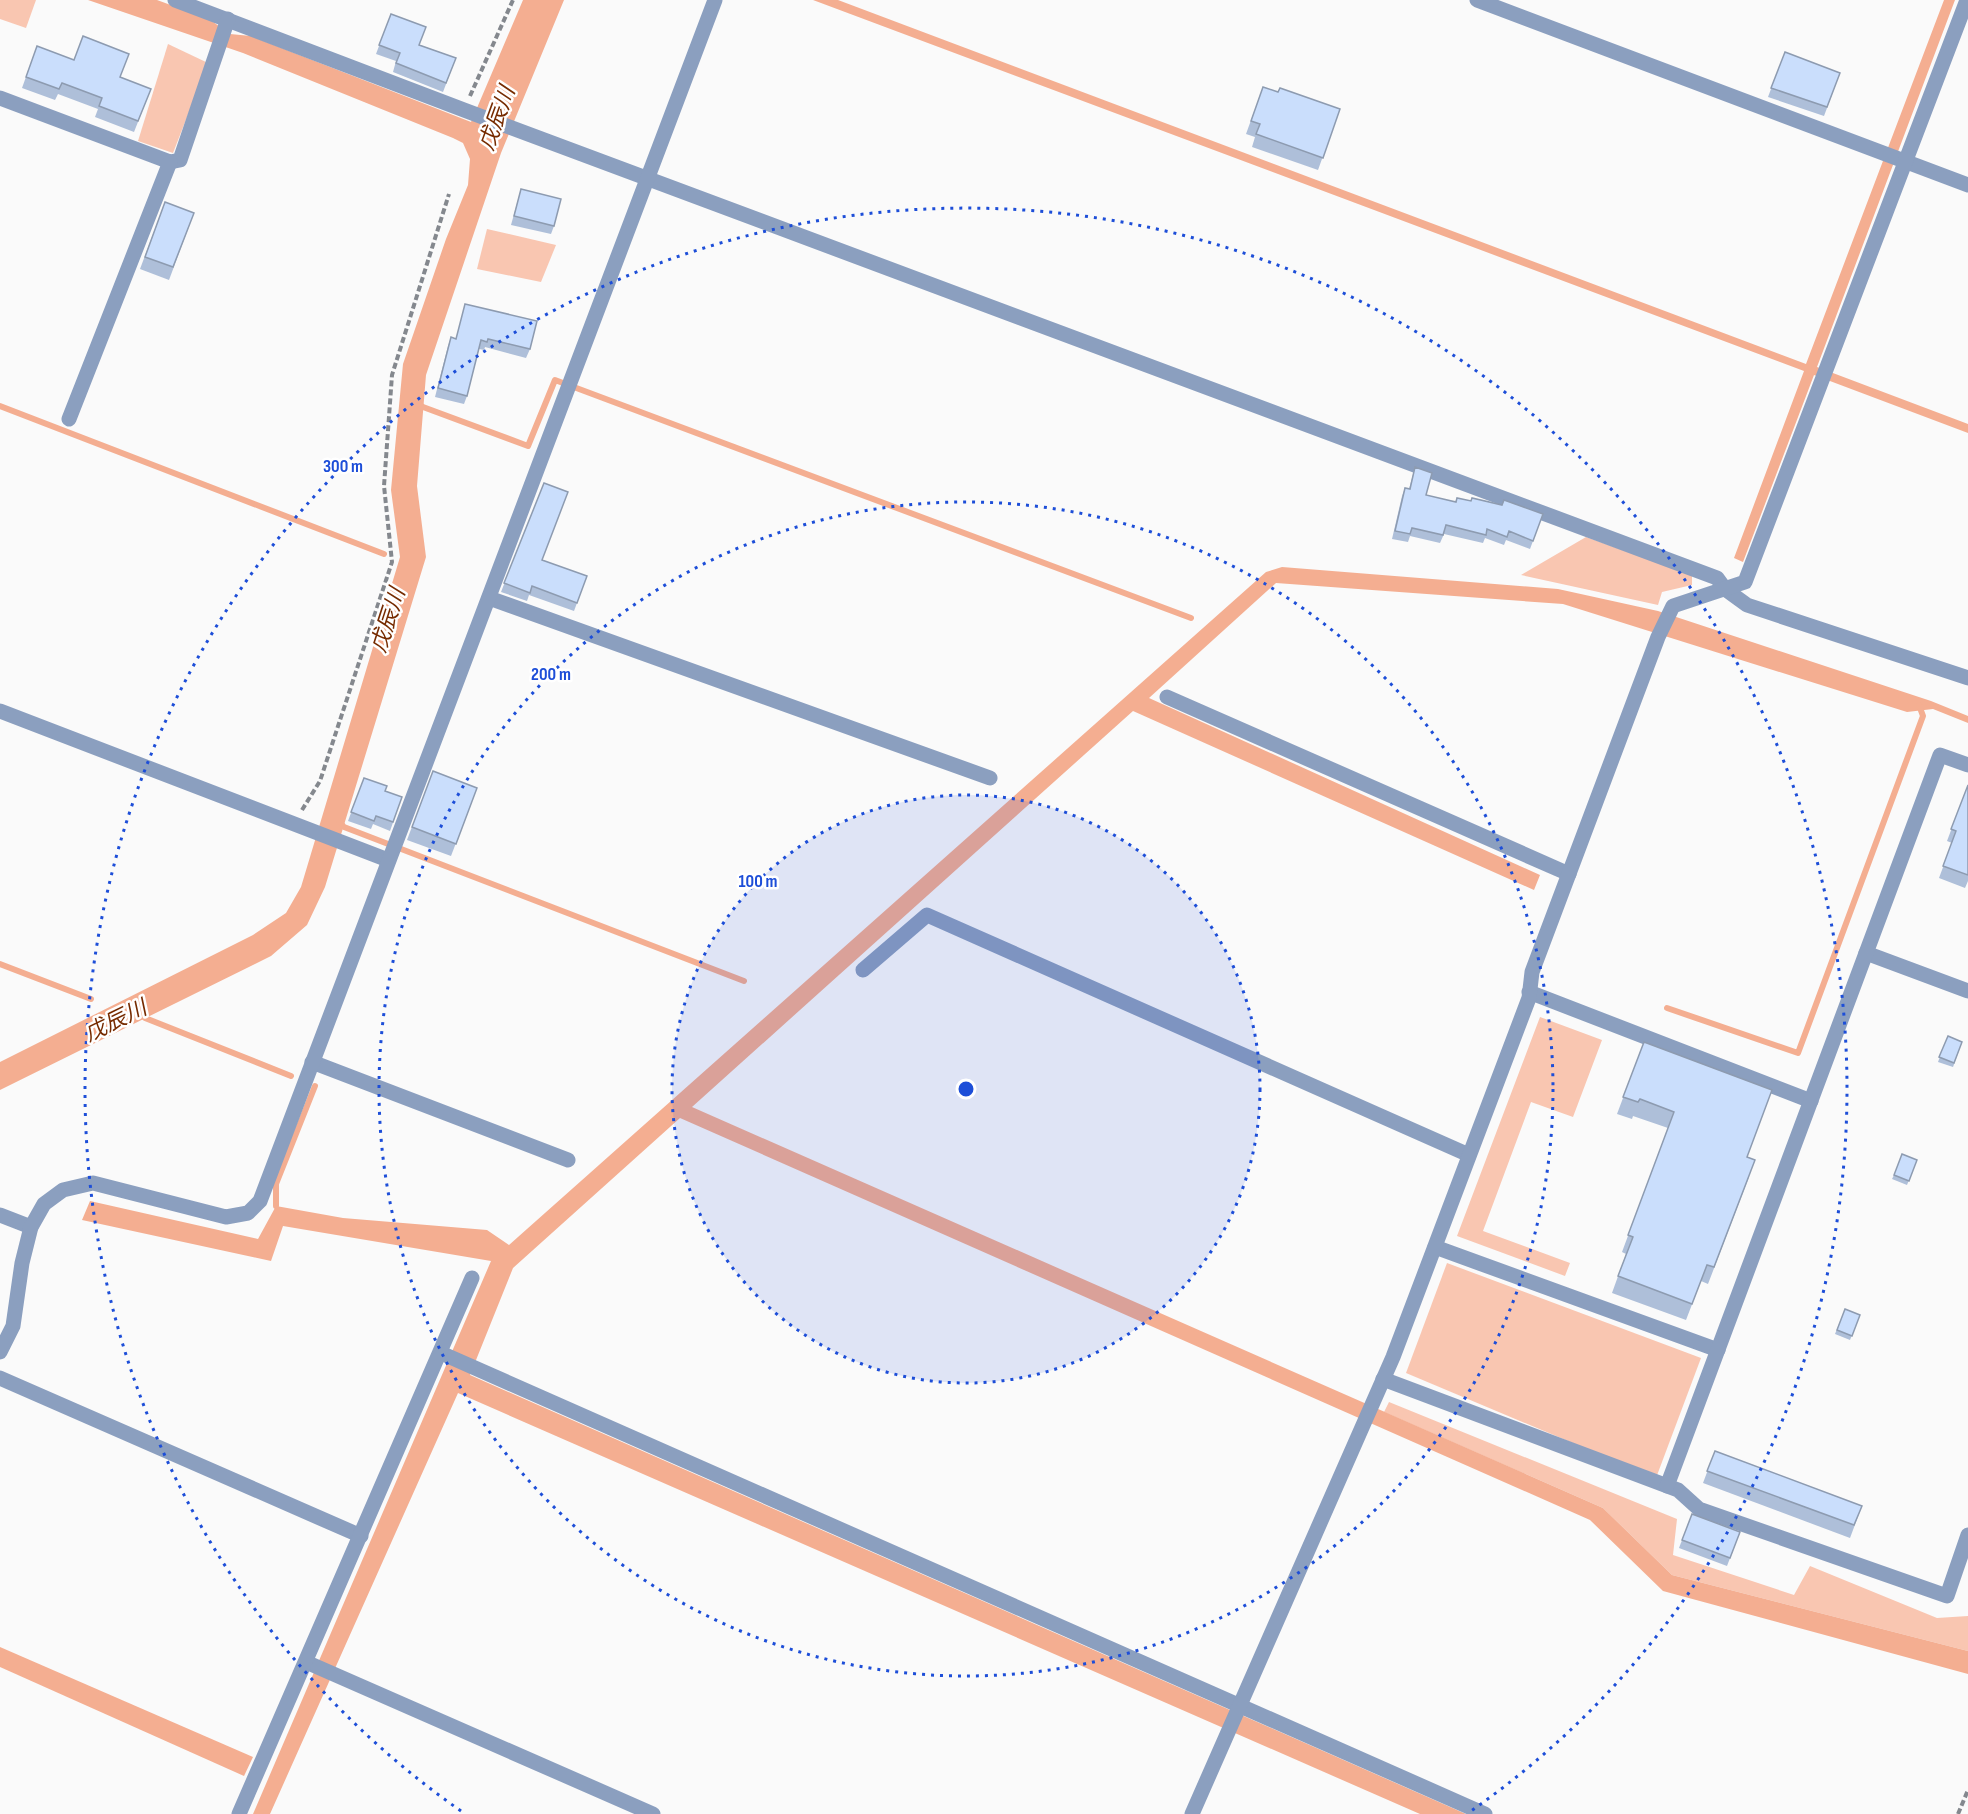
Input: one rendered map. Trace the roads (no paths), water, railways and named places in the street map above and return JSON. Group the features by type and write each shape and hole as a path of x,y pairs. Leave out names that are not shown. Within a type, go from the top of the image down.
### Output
{"street":[{"path":"175,0 464,111 1717,578 1725,589 1747,605 1968,678"},
{"path":"0,1352 13,1326 22,1263 31,1227 44,1204 63,1190 93,1183 226,1217 248,1213 260,1201 715,0"},
{"path":"1477,0 1968,185"},
{"path":"1192,1814 1374,1403 1529,995 1532,972 1658,637 1673,606 1745,582 1824,375 1901,160 1967,0"},
{"path":"0,98 170,162 180,160 228,20"},
{"path":"69,419 170,162"},
{"path":"489,598 990,778"},
{"path":"1167,697 1569,874"},
{"path":"0,711 348,844 392,850"},
{"path":"1667,1486 1940,755 1968,765"},
{"path":"863,970 927,915 1469,1155"},
{"path":"1866,953 1968,991"},
{"path":"1529,995 1811,1101"},
{"path":"312,1062 568,1160"},
{"path":"0,1215 31,1227"},
{"path":"1435,1247 1718,1350"},
{"path":"239,1814 472,1278"},
{"path":"441,1353 1485,1814"},
{"path":"0,1378 361,1536"},
{"path":"1383,1379 1678,1490 1699,1509 1947,1596 1968,1535"},
{"path":"306,1662 653,1814"}],"water":[{"name":"戊辰川","path":"88,0 157,0 209,19 230,34 251,36 471,122 523,0 564,0 501,153 426,375 417,486 426,557 325,887 307,925 271,956 0,1090 0,1062 253,935 286,913 301,887 400,557 391,490 403,364 446,239 468,185 470,159 463,143 453,138 243,53"},
{"path":"813,0 838,0 1806,364 1944,0 1955,0 1817,367 1968,424 1968,433 1814,375 1743,562 1734,558 1804,371"},
{"path":"1282,567 1558,589 1658,611 1931,701 1968,716 1968,723 1933,709 1907,712 1563,604 1276,583 1149,698 1540,875 1534,890 1133,711 692,1107 1603,1508 1672,1575 1968,1651 1968,1674 1663,1591 1590,1520 680,1118 513,1268 470,1375 1466,1814 1420,1814 458,1393 270,1814 253,1814 491,1261 283,1226 271,1261 82,1220 90,1201 258,1239 276,1206 343,1218 487,1230 509,1245 1266,572"},
{"path":"0,1647 253,1757 244,1776 0,1667"}],"waterway":[{"path":"417,403 528,446 555,380 1191,618"},
{"path":"0,406 384,554"},
{"path":"1667,1008 1798,1053 1923,716 1919,705"},
{"path":"340,822 344,827 744,981"},
{"path":"0,964 91,999"},
{"name":"戊辰川","path":"145,1018 291,1076"},
{"path":"276,1206 276,1184 315,1086"}]}
